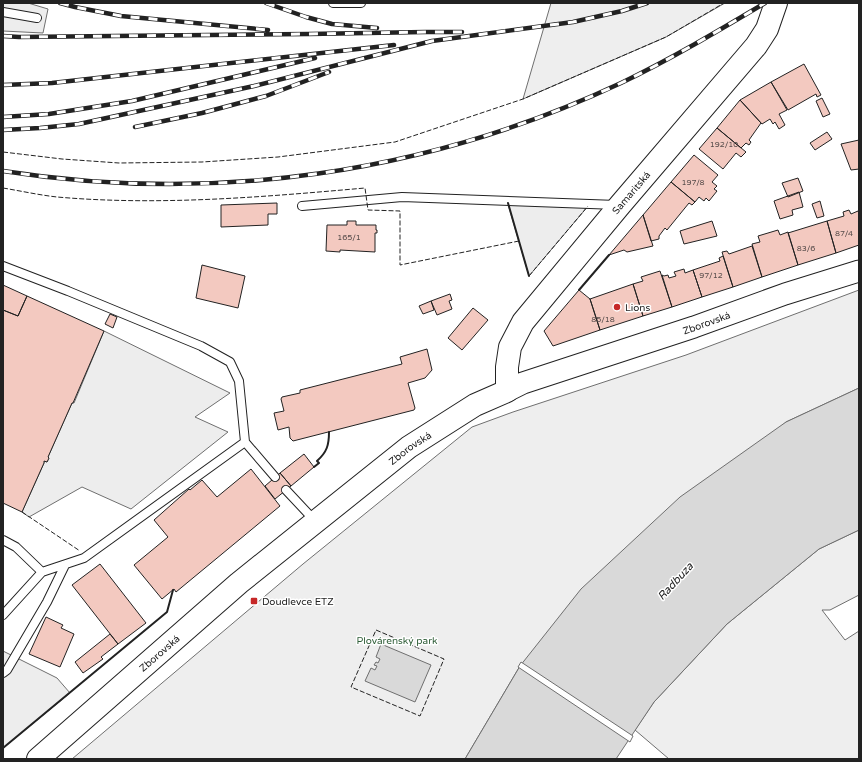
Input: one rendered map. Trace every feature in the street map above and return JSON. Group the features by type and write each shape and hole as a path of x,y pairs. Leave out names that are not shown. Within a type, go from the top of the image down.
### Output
{"main road":[{"name":"Samaritská","path":"507,391 507,366 510,347 523,322 620,205 756,46 767,29 776,3"},
{"name":"Zborovská","path":"38,759 239,583 409,447 475,405 507,391"}],"street":[{"name":"Zborovská","path":"507,391 523,383 694,327 785,294 859,271"}],"lane":[{"path":"333,3 362,3"},
{"path":"3,12 37,18"},
{"path":"302,206 402,196 620,205"},
{"path":"3,266 201,346 230,362 239,381 245,442 275,477"},
{"path":"3,615 42,572 84,558 245,442"},
{"path":"286,490 316,522"},
{"path":"3,540 16,546 42,572"},
{"path":"3,673 7,670 47,602 65,565"}],"green space":[{"path":"551,3 725,3 666,37 523,99"},
{"name":"Plovárenský park","path":"859,290 859,388 786,422 520,666 465,759 72,759 303,564 472,427 686,355"},
{"path":"859,530 859,595 830,610 822,610 845,640 859,631 859,759 669,759 635,730 654,702 727,624 819,549"}],"shaded area":[{"path":"3,3 28,3 48,9 43,33 3,31"},
{"path":"507,201 589,205 529,276"},
{"path":"104,331 230,393 195,417 228,432 131,509 82,487 29,517 22,512 44,461 47,462 72,403 74,403"},
{"path":"3,651 57,678 70,693 3,748"}],"water":[{"name":"Radbuza","path":"859,388 859,530 819,549 727,624 654,702 616,759 465,759 520,666 581,589 680,497 786,422"},
{"path":"381,644 431,665 415,702 365,681 371,668 375,670 377,666 374,665 376,662 378,663 380,659 376,657"}],"pier":[{"path":"521,662 633,736 630,742 518,667"}],"building":[{"path":"804,64 821,95 817,97 816,94 788,110 771,82"},
{"path":"771,82 787,110 779,114 785,125 779,129 775,122 773,124 770,119 762,124 740,100"},
{"path":"822,98 830,114 823,117 816,101"},
{"path":"740,100 761,123 749,140 751,142 749,145 746,143 741,148 717,128"},
{"path":"717,128 746,152 741,157 736,153 723,169 699,149"},
{"path":"827,132 832,139 815,150 810,143"},
{"path":"859,140 859,169 851,170 841,144"},
{"path":"694,155 718,175 712,182 717,186 714,189 717,191 709,201 706,198 704,201 699,197 695,202 671,182"},
{"path":"798,178 803,191 788,197 782,183"},
{"path":"671,182 695,202 692,205 689,203 667,230 665,228 659,236 659,239 651,241 643,215"},
{"path":"799,192 803,207 792,210 793,215 780,219 774,201"},
{"path":"820,201 824,216 817,218 812,204"},
{"path":"277,203 277,214 268,214 268,225 221,227 221,205"},
{"path":"849,210 851,214 858,211 859,213 859,245 836,253 827,221 844,216 843,212"},
{"path":"643,215 653,246 627,252 624,250 609,255"},
{"path":"347,221 356,221 356,225 376,225 377,233 375,233 375,252 340,250 340,252 326,251 327,225 347,225"},
{"path":"712,221 717,236 684,244 680,231"},
{"path":"827,221 836,253 798,265 788,233"},
{"path":"778,230 780,235 788,232 798,265 762,277 752,244 760,242 758,236"},
{"path":"752,246 762,277 733,287 722,252 727,251 729,254"},
{"path":"723,256 733,287 702,297 693,270 720,261 719,258"},
{"path":"202,265 245,276 238,308 196,298"},
{"path":"684,269 685,273 693,270 702,297 672,307 662,275 668,275 669,278 676,276 674,272"},
{"path":"660,271 672,307 643,316 633,284 643,281 641,277"},
{"name":"Lions","path":"633,284 643,316 600,330 590,299"},
{"path":"3,285 27,296 18,316 3,310"},
{"path":"579,290 590,299 600,330 553,346 544,331"},
{"path":"450,294 452,300 449,301 452,309 437,315 431,301"},
{"path":"27,296 104,331 48,457 49,458 47,462 44,461 22,512 3,503 3,310 18,316"},
{"path":"431,301 434,310 423,314 419,306"},
{"path":"473,308 488,320 462,350 448,338"},
{"path":"110,314 117,317 113,328 105,324"},
{"path":"427,349 432,370 425,378 408,383 415,408 414,410 293,441 290,438 289,427 278,430 274,413 284,411 281,399 282,397 300,393 300,390 402,364 400,357"},
{"path":"304,454 314,467 291,486 280,473"},
{"path":"251,469 280,506 176,592 174,589 162,599 134,565 168,537 154,520 189,489 190,490 202,480 217,497"},
{"path":"280,473 291,486 275,499 265,486"},
{"path":"100,564 146,623 118,644 72,585"},
{"path":"46,617 63,625 61,628 74,634 60,667 29,654"},
{"path":"110,634 118,644 101,657 103,659 83,673 75,662"}],"railway":[{"path":"60,3 121,16 268,30"},
{"path":"266,3 306,17 332,24 377,28"},
{"path":"3,130 79,124 254,86 432,41 573,22 622,11 647,3"},
{"path":"3,171 82,180 161,184 240,182 318,174 396,160 472,140 547,114 621,83 640,74 765,3"},
{"path":"3,36 462,32"},
{"path":"3,85 52,83 394,45"},
{"path":"3,117 49,114 132,101 315,58"},
{"path":"135,127 202,113 266,96 329,72"}],"fence":[{"path":"3,152 62,159 119,163 202,162 278,157 395,142 523,99 666,37 724,3"},
{"path":"3,188 57,197 134,201 250,197 365,188 368,210 400,211 400,265 519,241"},
{"path":"529,276 588,206"},
{"path":"22,512 80,551"},
{"path":"376,630 444,659 420,716 351,687 376,630"}],"wall":[{"path":"508,203 529,276"},
{"path":"579,290 609,255"},
{"path":"314,467 319,463 317,461 327,448 329,432"},
{"path":"3,748 167,612 173,590"}],"place":[{"name":"Lions","path":"617,307"},
{"name":"Doudlevce ETZ","path":"254,601"}]}
